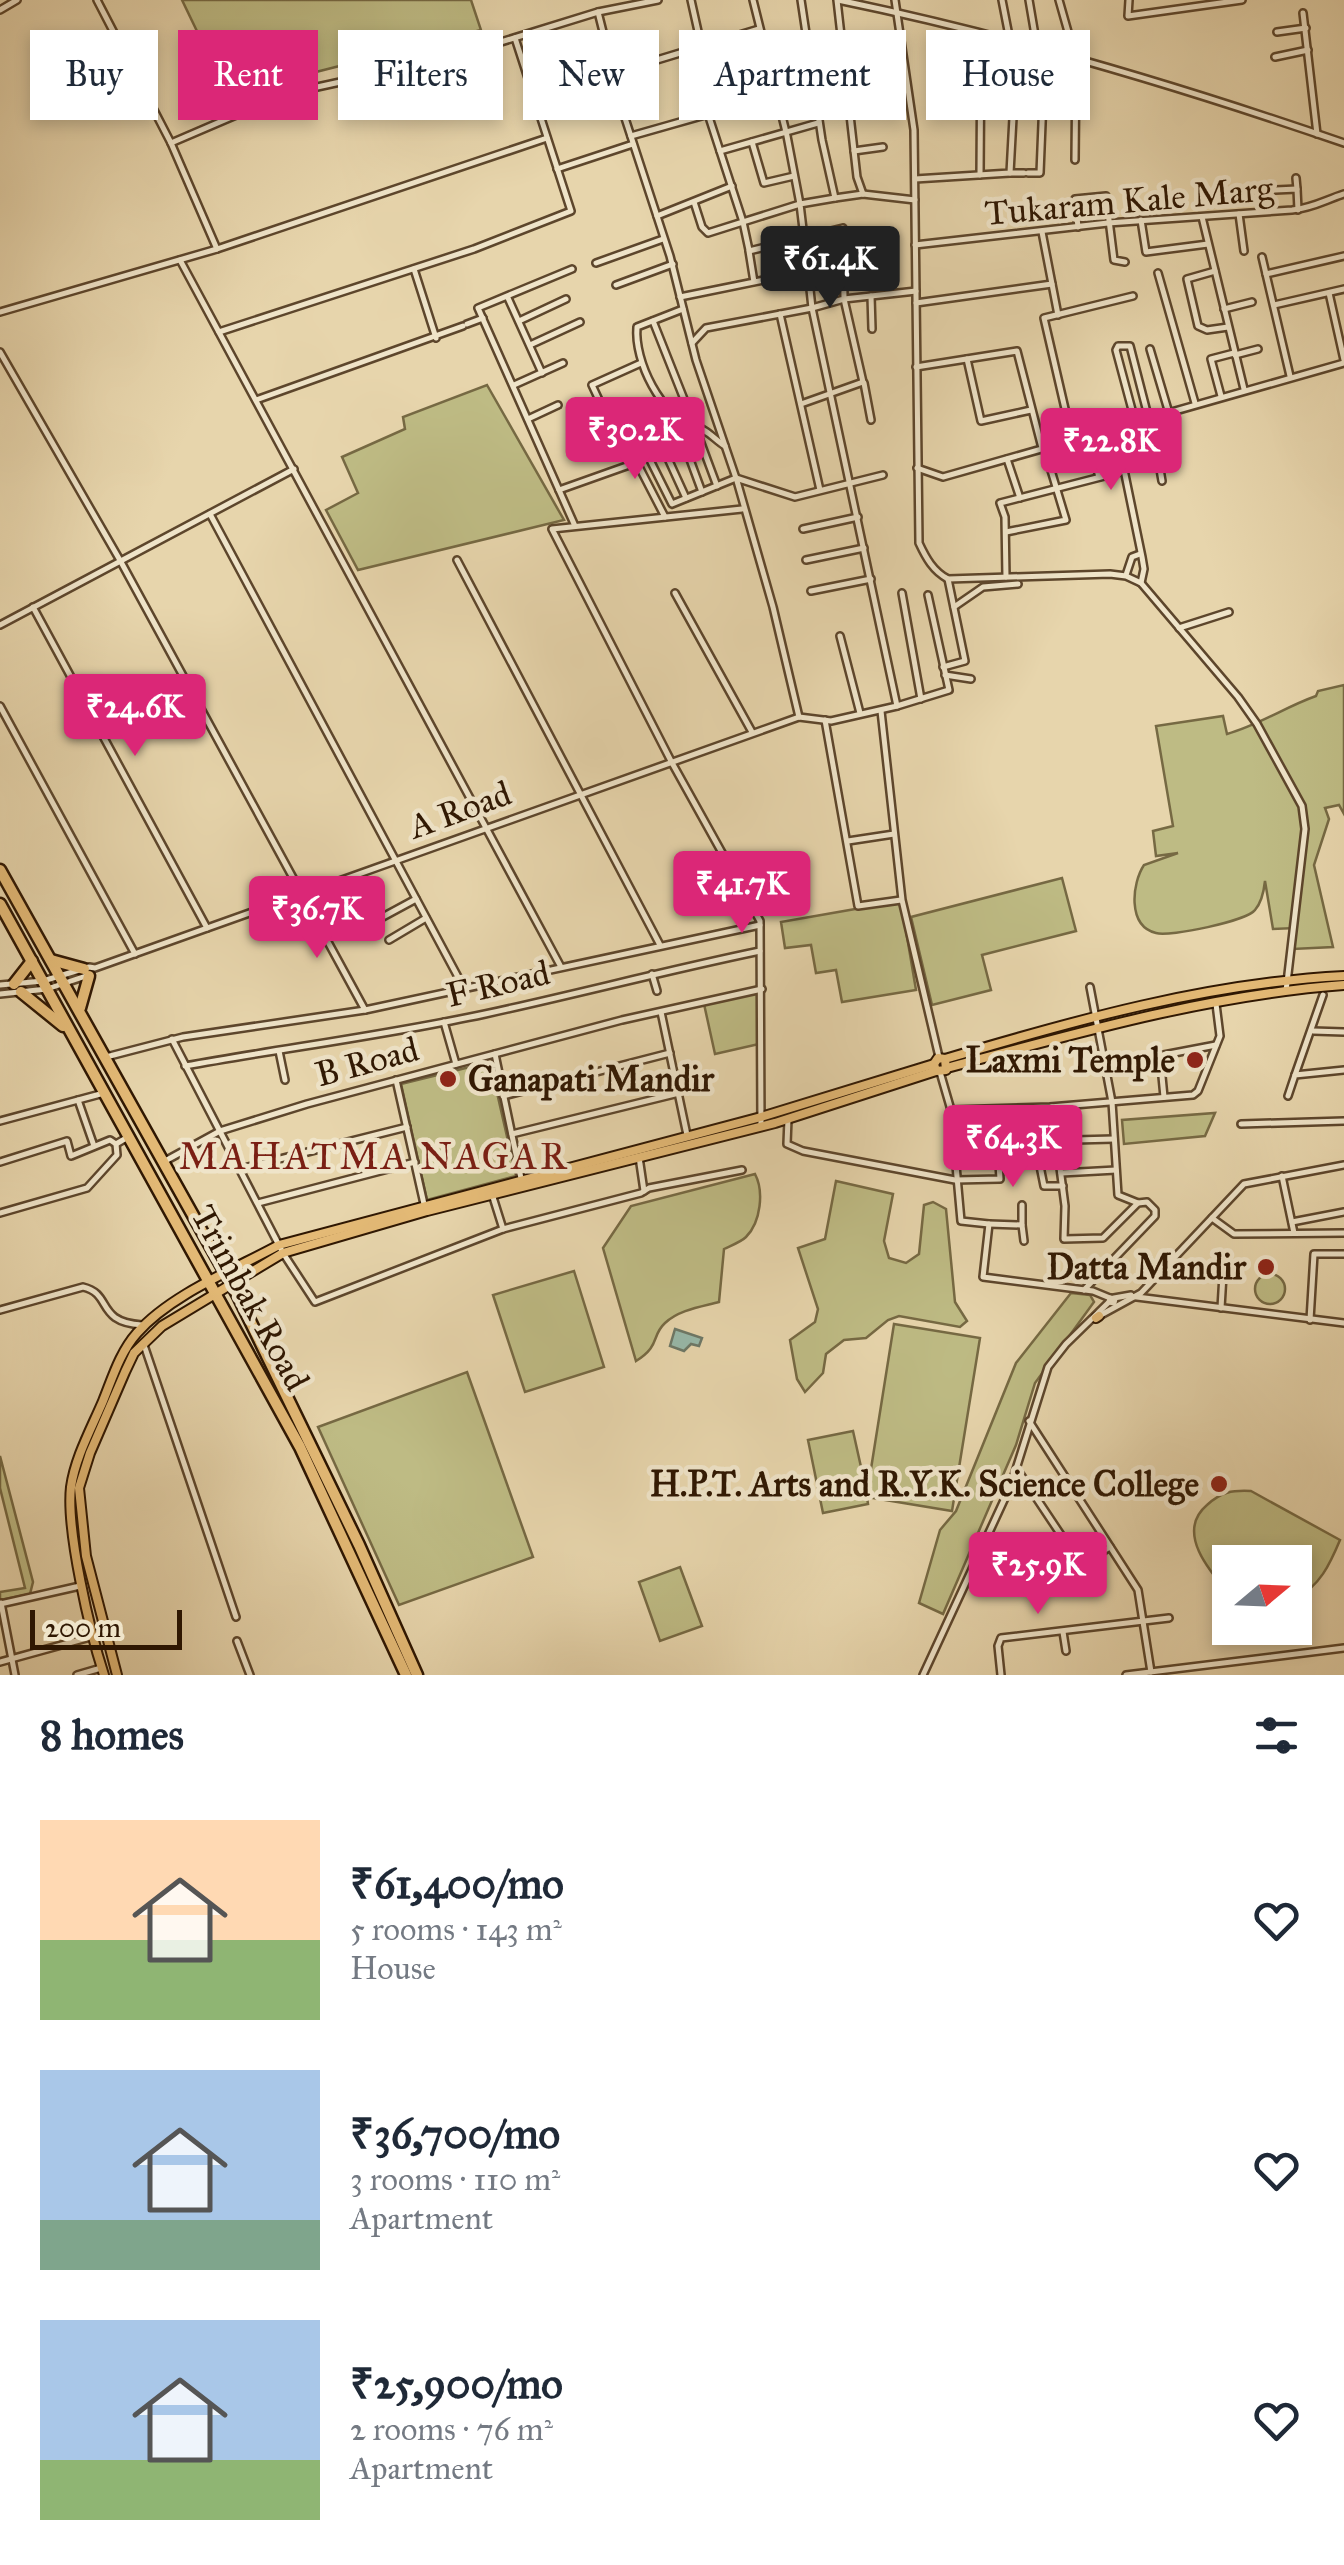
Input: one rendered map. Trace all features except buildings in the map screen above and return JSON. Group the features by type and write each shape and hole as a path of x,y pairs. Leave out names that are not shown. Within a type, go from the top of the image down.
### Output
{"highway":[{"name":"Trimbak Road","path":"0,870 237,1294 396,1616 417,1675"},
{"name":"Trimbak Road","path":"0,904 202,1271 206,1291 221,1303 300,1446 406,1675"},
{"path":"32,960 17,988 74,1038"},
{"path":"52,960 89,971 80,1008"}],"main road":[{"path":"522,1183 638,1157 761,1122 1097,1015 1287,979 1344,976"},
{"path":"281,1249 687,1134 788,1119 940,1065 1099,1027 1286,990 1344,985"},
{"path":"102,1672 83,1586 71,1488 79,1459 123,1354 146,1326 281,1249 424,1204 492,1192"},
{"path":"220,1262 245,1269"},
{"path":"237,1294 245,1269"},
{"path":"117,1675 86,1556 79,1488 125,1372 144,1343 206,1291"}],"street":[{"path":"0,10 17,0"},
{"path":"97,0 171,143 217,249"},
{"path":"171,143 285,94 446,59 598,12 658,0"},
{"path":"691,0 697,30"},
{"path":"752,0 760,29 757,30"},
{"path":"801,0 806,30"},
{"path":"841,30 838,0 967,30"},
{"path":"896,0 914,130 919,543 938,574 948,578 1126,576 1140,583 1179,628 1257,724 1302,806 1305,829 1286,990"},
{"path":"1002,0 1010,30"},
{"path":"1029,0 1034,30"},
{"path":"1058,0 1067,30"},
{"path":"1129,0 1128,16 1242,0"},
{"path":"598,12 603,30"},
{"path":"1304,13 1317,134"},
{"path":"1277,32 1306,28"},
{"path":"220,332 414,269 572,211 515,38"},
{"path":"1275,57 1308,50"},
{"path":"1090,64 1344,143"},
{"path":"627,120 736,478 799,717"},
{"path":"631,136 687,120"},
{"path":"710,120 744,222 754,282"},
{"path":"783,120 800,204 812,308 897,706"},
{"path":"850,120 863,194"},
{"path":"980,175 981,120"},
{"path":"1010,173 1012,120"},
{"path":"915,179 1040,172 1042,120"},
{"path":"1076,120 1076,160"},
{"path":"720,151 820,122 834,198"},
{"path":"0,312 217,249 547,138"},
{"path":"752,142 764,183 794,176"},
{"path":"557,169 633,144"},
{"path":"854,151 884,147"},
{"path":"1296,178 1298,210"},
{"path":"657,216 732,186"},
{"path":"1237,192 1296,189"},
{"path":"694,202 705,232 834,198 863,194 915,200"},
{"name":"Tukaram Kale Marg","path":"916,246 1141,220 1298,210 1321,206 1344,194"},
{"path":"1078,227 1076,198 1106,196 1114,260 1125,262"},
{"path":"1239,214 1244,252"},
{"path":"1202,218 1244,390"},
{"path":"1141,220 1146,252 1208,244"},
{"path":"749,251 843,228 844,299 871,420"},
{"path":"1042,232 1058,315"},
{"path":"596,263 665,238"},
{"path":"1266,274 1344,256"},
{"path":"1262,257 1290,377"},
{"path":"180,260 561,967"},
{"path":"616,285 672,264"},
{"path":"414,269 436,338"},
{"path":"572,269 478,308 575,526"},
{"path":"1214,270 1187,280 1198,326 1207,330 1228,327"},
{"path":"680,297 808,271"},
{"path":"1158,273 1195,403"},
{"path":"916,303 1052,284"},
{"path":"1273,306 1344,289"},
{"path":"692,343 706,328 844,299 916,291"},
{"path":"917,468 943,476 1344,362 1330,292"},
{"path":"871,296 872,329"},
{"path":"1072,439 1044,318 1133,296"},
{"path":"507,297 542,373"},
{"path":"519,321 566,299"},
{"path":"1224,309 1252,302"},
{"path":"683,309 637,327 642,363 664,403 685,424 704,429 725,446"},
{"path":"780,314 820,490"},
{"path":"256,400 483,318"},
{"path":"653,320 717,486"},
{"path":"530,345 580,322"},
{"path":"1134,420 1118,346 1130,346 1150,416 1162,480"},
{"path":"1150,349 1176,438"},
{"path":"1221,396 1211,359 1258,349"},
{"path":"916,367 1017,351 1066,520 1006,532"},
{"path":"0,352 120,562 365,1010"},
{"path":"967,359 981,421 1031,410"},
{"path":"514,386 562,362"},
{"path":"642,363 592,385 612,428 665,517"},
{"path":"801,404 864,382"},
{"path":"528,418 558,404"},
{"path":"1115,426 1144,569 1140,583"},
{"path":"1087,434 1099,478"},
{"path":"560,490 636,463 635,460 700,440"},
{"path":"685,446 702,492"},
{"path":"665,452 686,498"},
{"path":"649,458 672,504 736,478 795,497 883,475"},
{"path":"1007,459 1020,498"},
{"path":"0,625 294,469"},
{"path":"1006,576 1006,532 1000,502 1124,471"},
{"path":"742,509 552,528 760,925 761,1122"},
{"path":"210,514 464,990"},
{"path":"803,529 858,517"},
{"path":"806,560 864,548"},
{"path":"1126,576 1132,557 1140,554"},
{"path":"456,560 660,945"},
{"path":"944,671 965,661 948,578"},
{"path":"811,590 871,579"},
{"path":"954,607 984,587 1018,584"},
{"path":"675,593 752,732"},
{"path":"902,594 922,698 949,690 928,594"},
{"path":"32,607 207,928"},
{"path":"1179,628 1228,612"},
{"path":"840,636 860,713"},
{"path":"944,671 971,679"},
{"name":"A Road","path":"63,981 752,732 799,717 825,720 922,698"},
{"path":"0,706 136,954"},
{"path":"881,710 902,900 951,1110 961,1221 1022,1225"},
{"path":"825,720 858,906 902,900"},
{"path":"882,808 892,811"},
{"path":"847,841 894,834"},
{"path":"379,919 416,899"},
{"path":"389,940 426,918"},
{"path":"106,1057 172,1040 365,1010 760,925"},
{"name":"F Road","path":"185,1066 444,1022 760,952"},
{"path":"652,974 656,992"},
{"path":"0,986 17,988 63,981"},
{"path":"1084,1290 1155,1216 1147,1202 1138,1203 1118,1195 1112,1102 1090,986"},
{"path":"0,994 17,988"},
{"name":"B Road","path":"166,1162 220,1132 396,1080 762,989"},
{"path":"1288,1096 1323,996"},
{"path":"951,1110 1052,1107 1193,1095 1218,1044 1216,1004"},
{"path":"660,1012 687,1134"},
{"path":"444,1022 456,1064"},
{"path":"1313,1030 1344,1032"},
{"path":"172,1040 281,1249 315,1302 503,1229 644,1191 742,1170"},
{"path":"1106,1066 1218,1044"},
{"path":"279,1051 285,1080"},
{"path":"503,1096 670,1053"},
{"path":"494,1054 522,1183"},
{"path":"1160,1056 1164,1097"},
{"path":"1295,1075 1344,1070"},
{"path":"396,1080 424,1204"},
{"path":"0,1121 104,1092"},
{"path":"512,1134 678,1093"},
{"path":"78,1100 94,1146"},
{"path":"1052,1107 1062,1173 1064,1239 1103,1238 1138,1203"},
{"path":"788,1119 787,1144 803,1151 955,1180 1000,1178 997,1134"},
{"path":"1240,1124 1344,1121"},
{"path":"240,1169 407,1127"},
{"path":"116,1144 128,1137"},
{"path":"1063,1186 1044,1186 1035,1142 1114,1138"},
{"path":"0,1162 66,1142 71,1156 110,1140 116,1144"},
{"path":"0,1213 87,1188 117,1155 116,1144"},
{"path":"638,1157 644,1191"},
{"path":"258,1204 415,1162"},
{"path":"924,1675 1017,1470 1048,1367 1087,1324 1150,1282 1244,1184 1344,1165"},
{"path":"1062,1173 1116,1170"},
{"path":"1282,1176 1294,1233"},
{"path":"492,1192 503,1229"},
{"path":"1022,1205 1024,1241"},
{"path":"1292,1222 1344,1212"},
{"path":"1211,1218 1234,1234 1344,1233"},
{"path":"989,1224 983,1277 1084,1290 1112,1301 1146,1298 1344,1323"},
{"path":"1310,1320 1314,1254 1344,1254"},
{"path":"1221,1308 1224,1258"},
{"path":"0,1310 82,1287 98,1295 110,1316 125,1324 146,1326"},
{"path":"1095,1293 1100,1304 1098,1316"},
{"path":"1098,1316 1112,1301"},
{"path":"144,1343 236,1616"},
{"path":"1029,1422 1138,1590 1151,1672"},
{"path":"1017,1470 1081,1566 1110,1547"},
{"path":"974,1561 1059,1576"},
{"path":"14,1675 1,1604 83,1586"},
{"path":"1001,1675 1001,1638 1169,1618"},
{"path":"1064,1632 1066,1651"},
{"path":"0,1662 94,1636"},
{"path":"237,1641 250,1675"},
{"path":"1126,1675 1169,1673 1344,1648"},
{"path":"77,1675 102,1672"}],"shaded area":[{"path":"182,0 471,0 481,30 338,30 338,66 318,71 318,30 196,30"},
{"path":"487,385 564,520 358,570 326,510 358,493 342,457 405,429 403,417"},
{"path":"1344,685 1344,814 1339,805 1325,808 1329,819 1314,865 1333,947 1293,949 1295,928 1273,929 1265,881 1255,910 1238,919 1176,933 1147,929 1136,913 1140,873 1144,865 1178,853 1156,856 1153,831 1173,826 1156,726 1223,716 1227,734 1316,696 1318,691"},
{"path":"1062,878 1076,931 982,955 991,990 932,1005 911,917"},
{"path":"901,901 916,990 842,1002 836,970 816,973 811,945 785,948 781,922"},
{"path":"759,993 759,1044 715,1054 704,1004"},
{"path":"490,1062 516,1176 427,1200 401,1084"},
{"path":"1215,1113 1205,1136 1124,1144 1122,1120"},
{"path":"755,1174 760,1189 758,1215 746,1237 724,1249 719,1302 671,1319 636,1361 603,1248 631,1206"},
{"path":"836,1181 893,1194 884,1241 889,1258 906,1263 919,1254 924,1205 933,1202 946,1209 955,1302 967,1321 960,1327 899,1316 888,1320 866,1338 844,1340 826,1354 823,1373 805,1392 797,1379 790,1340 815,1322 818,1309 798,1248 825,1239"},
{"path":"574,1271 604,1367 525,1392 493,1295"},
{"path":"1270,1274 1284,1283 1285,1289 1276,1303 1270,1304 1256,1295 1255,1289 1264,1275"},
{"path":"1071,1293 1090,1295 1094,1302 1035,1383 1016,1445 943,1614 919,1603 940,1530 956,1511 1016,1363"},
{"path":"894,1324 980,1338 952,1511 867,1497 868,1504 823,1513 808,1440 853,1431 867,1494"},
{"path":"675,1329 702,1338 699,1346 691,1344 684,1351 670,1346"},
{"path":"467,1372 533,1557 399,1605 318,1427"},
{"path":"0,1456 33,1582 30,1594 0,1600 0,1592 25,1588 0,1488"},
{"path":"1251,1491 1340,1540 1328,1566 1312,1587 1312,1545 1212,1545 1212,1574 1199,1551 1194,1527 1207,1505 1217,1497"},
{"path":"680,1567 702,1626 660,1641 639,1582"}],"place":[{"name":"Laxmi Temple","path":"1195,1060"},
{"name":"Ganapati Mandir","path":"448,1079"},
{"name":"Datta Mandir","path":"1266,1267"},
{"name":"H.P.T. Arts and R.Y.K. Science College","path":"1219,1484"}],"district":[{"name":"MAHATMA NAGAR","path":"374,1156"}]}
